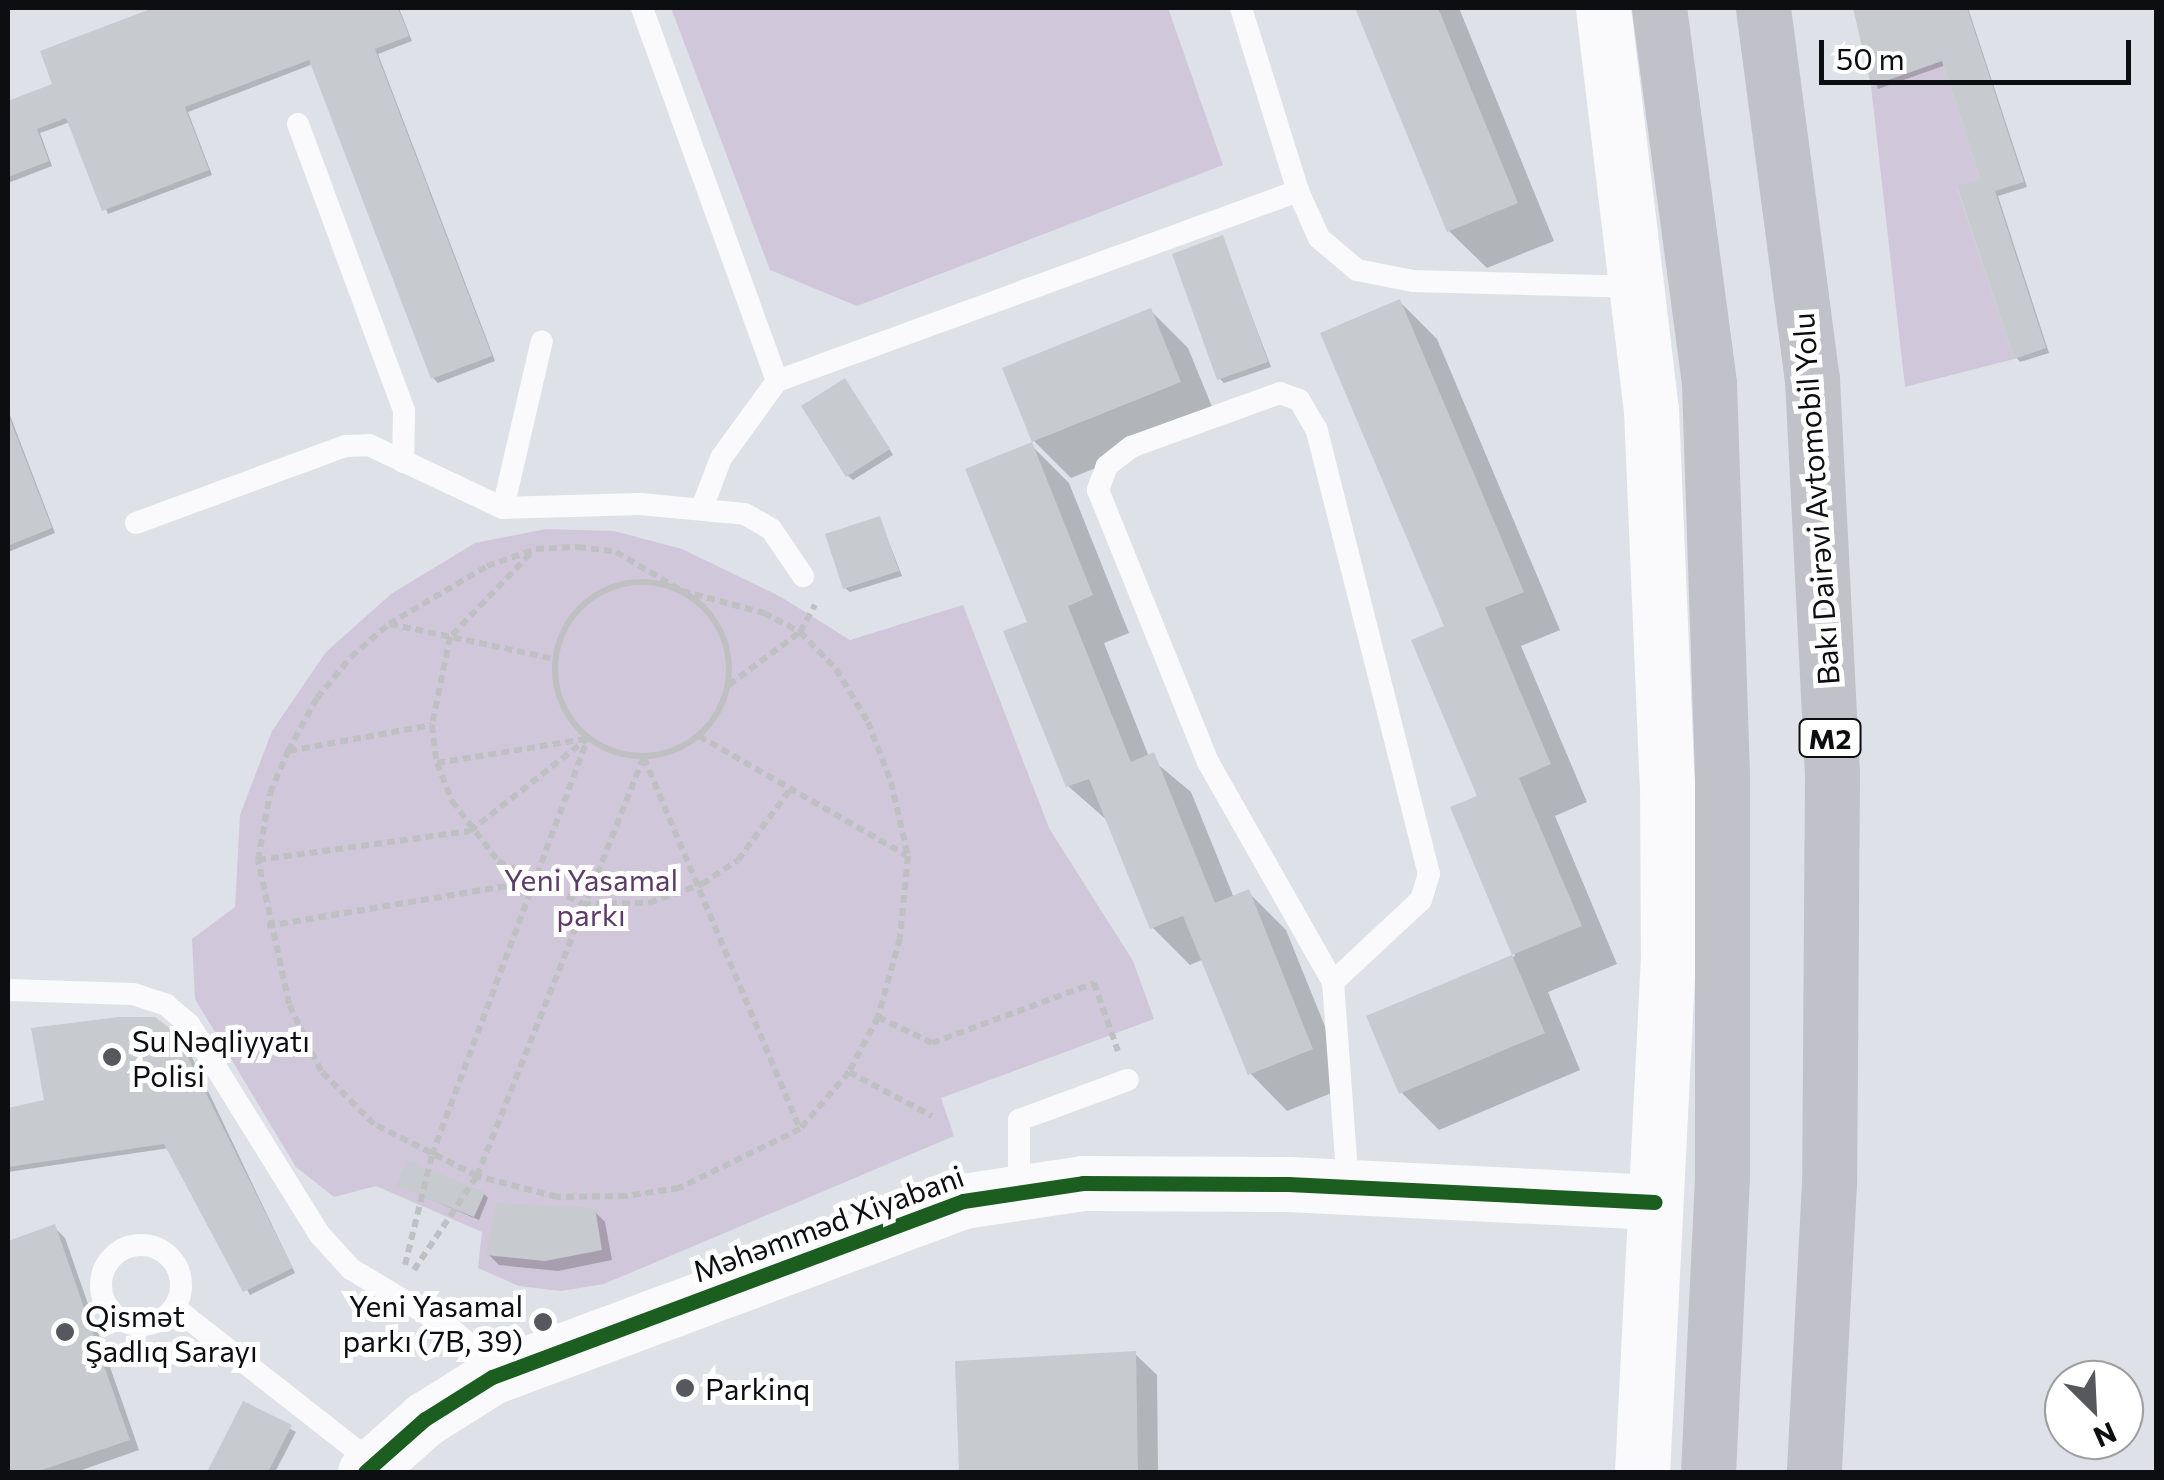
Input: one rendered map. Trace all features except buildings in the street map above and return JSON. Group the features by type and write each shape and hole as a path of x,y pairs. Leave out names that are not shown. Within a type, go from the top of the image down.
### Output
{"highway":[{"path":"1659,8 1710,402 1722,775 1722,1177 1708,1472"},
{"name":"Bakı Dairəvi Avtomobil Yolu","path":"1763,8 1812,379 1832,772 1829,1183 1814,1472"}],"main road":[{"path":"1603,8 1640,288 1667,782 1668,956 1642,1472"},
{"name":"Məhəmməd Xiyabani","path":"369,1468 492,1377 897,1224 1019,1189 1083,1183 1348,1186 1655,1202"}],"lane":[{"path":"642,8 777,381"},
{"path":"1241,8 1298,191 1320,238 1356,270 1413,281 1640,288"},
{"path":"298,124 404,410 404,462"},
{"path":"702,508 721,458 777,381 1298,191"},
{"path":"502,508 542,341"},
{"path":"1333,982 1420,900 1428,874 1316,429 1300,400 1280,393 1131,446 1107,466 1098,490 1208,762 1333,982 1348,1186"},
{"path":"136,523 345,446 368,445 502,508 702,508 745,514 771,529 804,576"},
{"path":"8,990 133,994 166,1005 189,1024 320,1235 351,1269 450,1328 476,1350 492,1377"},
{"path":"1019,1189 1020,1120 1128,1080"},
{"path":"175,1308 369,1468"}],"path":[{"path":"536,550 488,591 450,637 432,725 437,763 470,831 498,861 530,882 583,904 649,903 702,884 767,829 790,791"},
{"path":"536,550 487,566 389,624 316,698 270,792 258,860 267,926 288,1004 321,1072 374,1124 477,1176 557,1197 662,1191 800,1129 849,1072 878,1018 900,938 908,856 892,782 868,722 836,669 800,632 764,613 682,591 656,582 602,590 562,630 554,659 556,689 568,716 588,738 614,753 644,757 699,736 719,712 729,684 721,630 682,591 616,552 536,550"},
{"path":"729,684 800,632 818,610 804,576"},
{"path":"389,624 554,659"},
{"path":"288,751 432,725"},
{"path":"699,736 908,856"},
{"path":"437,763 588,738"},
{"path":"258,860 470,831 588,738"},
{"path":"397,1296 432,1154 530,882 588,738"},
{"path":"644,757 702,884 800,1129"},
{"path":"397,1296 477,1176 644,757"},
{"path":"267,926 530,882"},
{"path":"878,1018 932,1043 1094,984 1128,1080"},
{"path":"849,1072 932,1116"}],"green space":[{"path":"671,8 1168,8 1223,165 857,306 770,270"},
{"path":"1942,61 1980,179 1957,188 2014,359 1905,387 1871,86"},
{"name":"Yeni Yasamal parkı","path":"546,529 614,531 682,549 781,597 850,640 963,605 1049,828 1133,961 1154,1019 941,1098 954,1136 604,1284 561,1291 519,1286 478,1268 482,1232 376,1186 334,1197 296,1167 195,999 192,939 235,907 240,815 272,731 326,652 391,594 475,543"}],"cycle path":[{"path":"365,1472 425,1419 492,1377 963,1201 1083,1183 1288,1184 1655,1202"}],"place":[{"name":"Su Nəqliyyatı Polisi","path":"112,1057"},
{"name":"Yeni Yasamal parkı (7B, 39)","path":"543,1322"},
{"name":"Qismət Şadlıq Sarayı","path":"65,1332"},
{"name":"Parkinq","path":"685,1388"}]}
